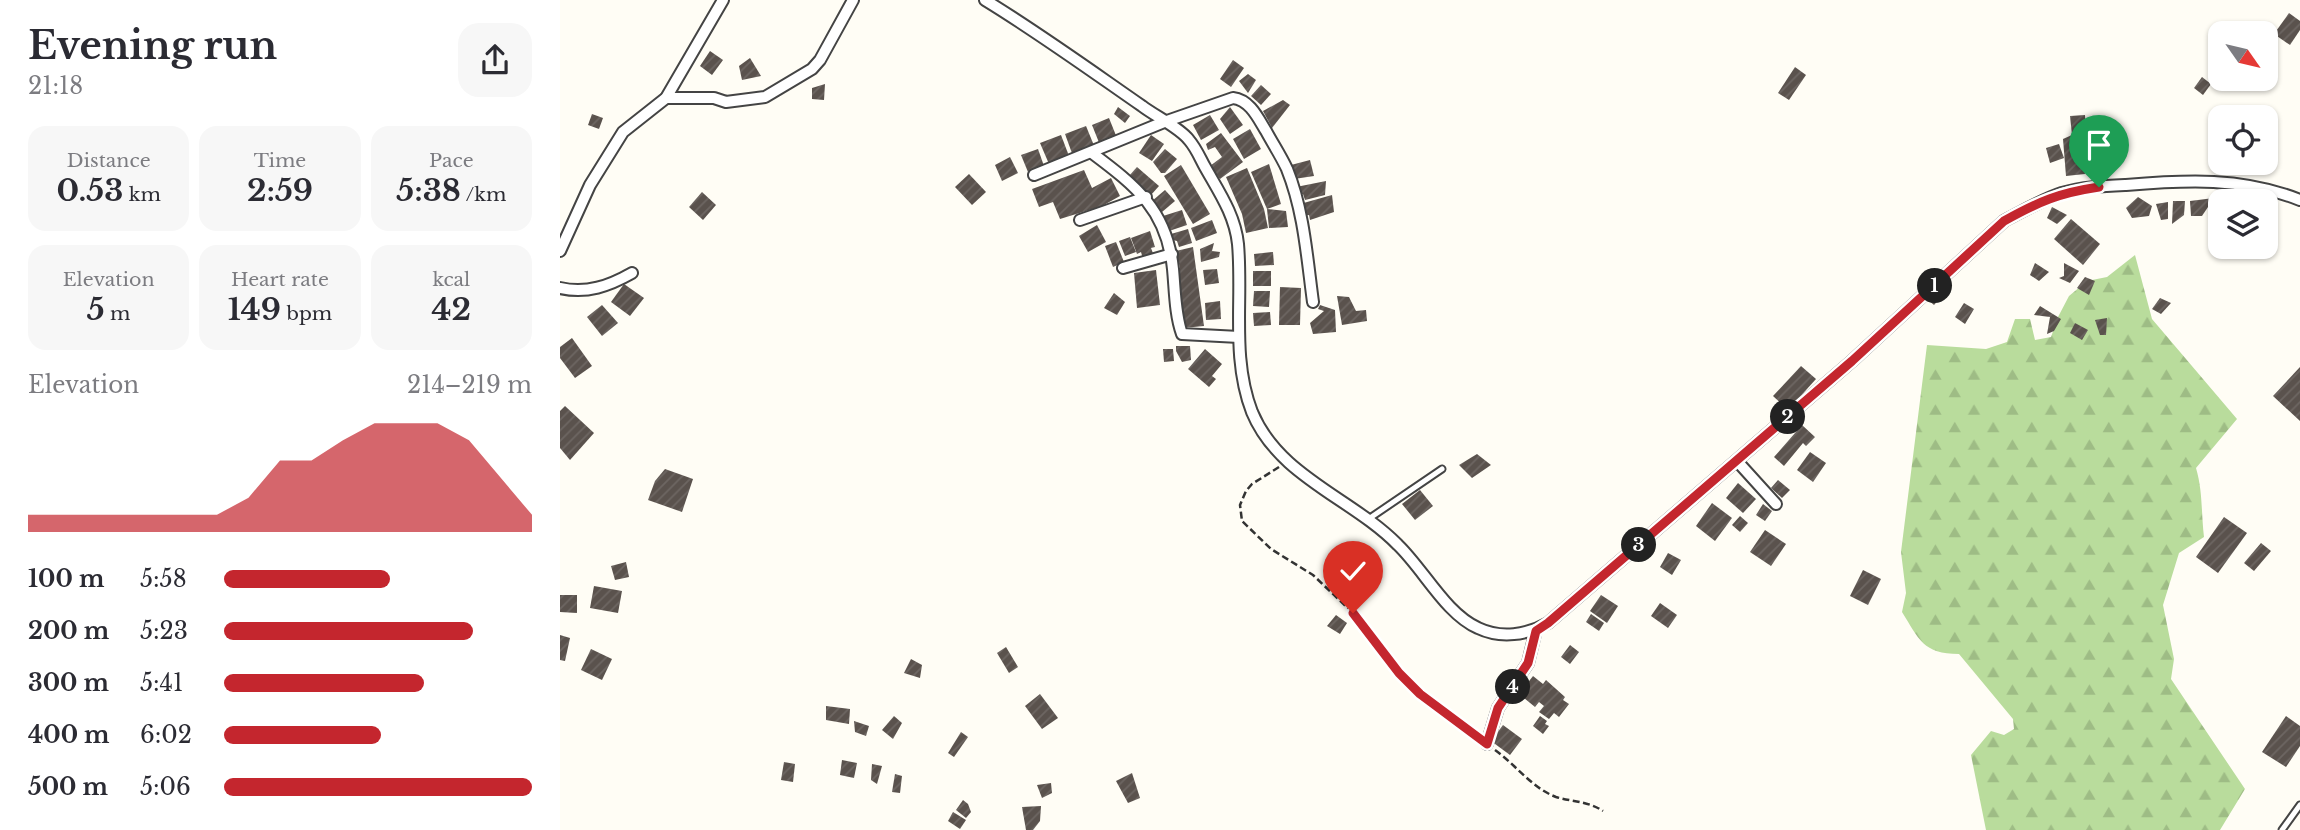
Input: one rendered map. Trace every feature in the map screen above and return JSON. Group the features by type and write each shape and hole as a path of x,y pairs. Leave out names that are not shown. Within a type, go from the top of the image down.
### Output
{"street":[{"path":"560,251 590,185 623,132 666,98 723,0"},
{"path":"666,98 714,98 726,102 765,97 811,69 820,60 853,0"},
{"path":"985,0 1028,26 1190,140 1231,215 1238,243 1242,375 1252,412 1270,445 1287,462 1396,543 1461,619 1499,635 1536,631 1548,623 1862,352 2004,221 2064,192 2099,187 2216,181 2279,192 2300,200"},
{"path":"1034,175 1164,122 1239,98 1249,106 1286,168 1301,219 1313,302"},
{"path":"1092,153 1146,197 1157,214 1172,254 1182,334 1239,337"},
{"path":"1080,220 1146,197"},
{"path":"1123,268 1172,254"},
{"path":"560,288 598,288 632,273"},
{"path":"1737,461 1776,504"},
{"path":"1487,744 1498,708 1528,663 1536,631"}],"lane":[{"path":"1367,520 1442,470"},
{"path":"2282,830 2300,805"},
{"path":"2292,815 2300,821"}],"path":[{"path":"1287,462 1252,484 1246,491 1240,505 1242,521 1272,549 1313,575 1353,613 1399,673 1420,694 1487,744 1540,789 1556,797 1591,804 1603,811"}],"green space":[{"path":"2135,255 2152,319 2237,419 2196,468 2204,537 2179,553 2163,605 2174,659 2171,679 2245,789 2220,830 1986,830 1971,755 1991,731 2004,735 2014,729 2013,719 1959,654 1937,651 1923,643 1902,612 1906,593 1901,552 1927,345 1986,349 2007,342 2015,319 2030,319 2035,340 2051,337 2069,296 2087,281 2107,277"}],"building":[{"path":"2289,13 2300,21 2300,30 2290,45 2278,37 2278,28"},
{"path":"710,51 723,60 712,75 700,66"},
{"path":"750,58 761,76 742,80 739,66"},
{"path":"1233,60 1244,68 1231,87 1220,79"},
{"path":"1795,67 1806,75 1789,100 1778,93"},
{"path":"1248,74 1256,80 1248,93 1239,81"},
{"path":"2202,77 2208,82 2208,88 2203,95 2194,88"},
{"path":"825,84 824,100 812,99 812,88"},
{"path":"1261,85 1271,94 1261,105 1251,96"},
{"path":"1283,100 1290,105 1272,128 1263,111"},
{"path":"1118,107 1130,116 1125,123 1114,114"},
{"path":"1230,107 1243,125 1230,134 1220,119"},
{"path":"592,114 603,118 599,129 588,125"},
{"path":"1210,115 1219,130 1201,140 1193,125"},
{"path":"2085,115 2085,174 2066,176 2063,139 2072,135 2070,116"},
{"path":"1109,118 1117,138 1100,145 1092,125"},
{"path":"1086,126 1095,148 1073,156 1065,134"},
{"path":"1250,129 1261,149 1244,159 1233,139"},
{"path":"1221,133 1243,162 1220,179 1210,166 1222,157 1215,147 1208,150 1206,144"},
{"path":"1061,135 1069,156 1049,164 1040,143"},
{"path":"1151,135 1164,144 1152,161 1139,153"},
{"path":"2059,144 2064,158 2050,163 2046,148"},
{"path":"1038,149 1044,166 1028,172 1021,155"},
{"path":"1165,149 1177,159 1165,173 1161,173 1153,162"},
{"path":"1010,157 1018,173 1002,181 995,165"},
{"path":"1310,160 1314,176 1294,179 1291,165"},
{"path":"1269,164 1281,204 1267,209 1251,172"},
{"path":"1181,165 1210,214 1193,224 1164,176"},
{"path":"1137,167 1159,186 1151,195 1129,176"},
{"path":"1247,168 1264,209 1268,228 1246,233 1242,214 1226,177"},
{"path":"1084,170 1092,188 1111,178 1120,196 1102,206 1060,219 1053,202 1039,207 1032,189"},
{"path":"969,174 986,192 972,205 955,187"},
{"path":"1326,181 1325,195 1305,200 1303,194 1298,195 1296,187"},
{"path":"1165,190 1175,201 1162,212 1152,201"},
{"path":"702,192 716,205 703,220 689,207"},
{"path":"1332,195 1334,212 1310,220 1309,215 1303,216 1300,204"},
{"path":"2138,197 2152,206 2149,216 2132,218 2126,208"},
{"path":"2208,199 2208,207 2202,216 2191,216 2190,201"},
{"path":"2173,201 2185,201 2184,215 2172,224"},
{"path":"2168,202 2168,219 2161,220 2156,204"},
{"path":"2052,207 2067,215 2057,224 2047,218"},
{"path":"1267,209 1286,211 1288,227 1269,228"},
{"path":"1182,210 1187,225 1169,231 1163,216"},
{"path":"2071,219 2100,244 2083,265 2054,239"},
{"path":"1212,220 1217,233 1196,241 1191,228"},
{"path":"1097,225 1106,242 1088,252 1079,236"},
{"path":"1188,229 1192,243 1179,247 1171,234"},
{"path":"1150,231 1155,247 1151,248 1154,256 1143,259 1141,252 1137,254 1131,238"},
{"path":"1130,237 1136,252 1125,256 1119,241"},
{"path":"1116,242 1124,262 1113,267 1105,246"},
{"path":"1214,243 1212,251 1220,252 1219,257 1201,262 1200,249"},
{"path":"1193,247 1204,326 1183,328 1177,269 1180,268 1176,251"},
{"path":"1273,252 1274,265 1255,266 1254,254"},
{"path":"2035,263 2049,272 2039,281 2030,275"},
{"path":"2064,263 2079,271 2070,283 2059,278 2064,276"},
{"path":"1217,269 1219,283 1205,285 1203,270"},
{"path":"1156,270 1160,305 1137,308 1134,273"},
{"path":"1253,271 1271,271 1271,286 1253,286"},
{"path":"2085,277 2095,281 2089,295 2077,288"},
{"path":"624,284 644,298 630,316 611,302"},
{"path":"1280,287 1301,288 1300,325 1279,325"},
{"path":"1937,288 1944,294 1934,305 1927,299"},
{"path":"1254,291 1270,291 1269,307 1253,306"},
{"path":"1114,293 1125,302 1117,315 1104,308"},
{"path":"1337,296 1349,297 1356,311 1366,310 1367,321 1342,325"},
{"path":"2160,298 2171,303 2161,314 2152,309"},
{"path":"1220,301 1221,319 1206,320 1205,303"},
{"path":"1964,303 1974,309 1965,324 1955,317"},
{"path":"602,305 618,323 602,336 587,317"},
{"path":"1320,305 1335,310 1336,332 1313,334 1310,323 1324,311 1318,309"},
{"path":"2040,306 2061,319 2054,331 2047,334 2050,317 2034,315"},
{"path":"1270,312 1271,325 1254,326 1253,313"},
{"path":"2107,318 2106,335 2100,335 2095,320"},
{"path":"2075,323 2088,330 2082,340 2070,333"},
{"path":"572,338 592,366 575,378 560,358 560,347"},
{"path":"1176,346 1190,346 1191,360 1182,362"},
{"path":"1163,349 1173,349 1174,361 1164,362"},
{"path":"1205,349 1222,364 1212,376 1216,379 1209,387 1188,369"},
{"path":"1801,366 1816,379 1788,410 1773,396"},
{"path":"2300,367 2300,421 2273,396"},
{"path":"565,406 594,433 570,460 560,448 560,411"},
{"path":"1802,425 1815,437 1806,446 1803,443 1784,466 1774,457"},
{"path":"1810,452 1826,463 1813,482 1797,470"},
{"path":"1477,454 1491,465 1472,478 1459,465"},
{"path":"665,469 693,479 682,512 648,500 655,481"},
{"path":"1778,480 1790,490 1782,498 1771,488"},
{"path":"1738,483 1756,499 1743,513 1726,498"},
{"path":"1420,490 1433,506 1415,520 1402,504"},
{"path":"1712,503 1732,518 1715,541 1696,526"},
{"path":"1763,504 1772,511 1765,521 1756,515"},
{"path":"1740,516 1748,523 1740,532 1732,525"},
{"path":"2224,517 2247,533 2218,573 2196,557"},
{"path":"1765,530 1786,544 1771,566 1750,552"},
{"path":"2261,543 2271,551 2254,571 2244,563"},
{"path":"1668,553 1681,560 1672,575 1660,567"},
{"path":"626,562 629,577 615,580 611,566"},
{"path":"1863,570 1881,579 1868,605 1850,596"},
{"path":"594,586 622,591 618,613 590,608"},
{"path":"560,595 577,595 577,613 560,612"},
{"path":"1601,595 1618,606 1607,623 1590,611"},
{"path":"1660,603 1677,615 1668,628 1651,616"},
{"path":"1591,614 1604,623 1599,631 1586,622"},
{"path":"1336,615 1347,623 1340,634 1327,626"},
{"path":"560,635 570,638 565,661 560,660"},
{"path":"1570,645 1579,652 1570,664 1561,657"},
{"path":"1006,647 1018,667 1009,673 997,653"},
{"path":"591,649 612,659 602,680 581,670"},
{"path":"911,659 922,665 920,678 904,673"},
{"path":"1533,676 1543,684 1546,680 1565,697 1563,700 1569,704 1559,717 1554,713 1549,719 1539,712 1544,706 1539,702 1535,707 1524,698 1527,694 1522,690"},
{"path":"1040,694 1058,718 1042,729 1025,706"},
{"path":"826,706 850,709 849,724 826,720"},
{"path":"894,716 902,723 893,739 882,730"},
{"path":"1540,716 1549,726 1543,734 1533,726"},
{"path":"2286,716 2300,726 2300,746 2286,767 2262,752"},
{"path":"854,721 869,726 866,736 855,732"},
{"path":"1503,725 1522,739 1510,755 1491,741"},
{"path":"961,732 968,737 954,757 948,753"},
{"path":"842,760 857,763 854,778 840,775"},
{"path":"784,762 795,764 793,782 781,780"},
{"path":"872,764 882,766 877,784 871,780"},
{"path":"1132,773 1140,798 1128,803 1116,781"},
{"path":"895,774 902,776 900,793 892,792"},
{"path":"1051,783 1052,793 1042,798 1037,785"},
{"path":"963,800 971,812 966,818 956,810"},
{"path":"1041,806 1040,821 1033,830 1026,830 1022,807"},
{"path":"953,812 966,820 960,829 948,821"}],"route":[{"path":"1353,613 1399,673 1420,694 1487,744 1498,708 1528,663 1536,631 1852,361 2004,221 2064,192 2099,187"}]}
